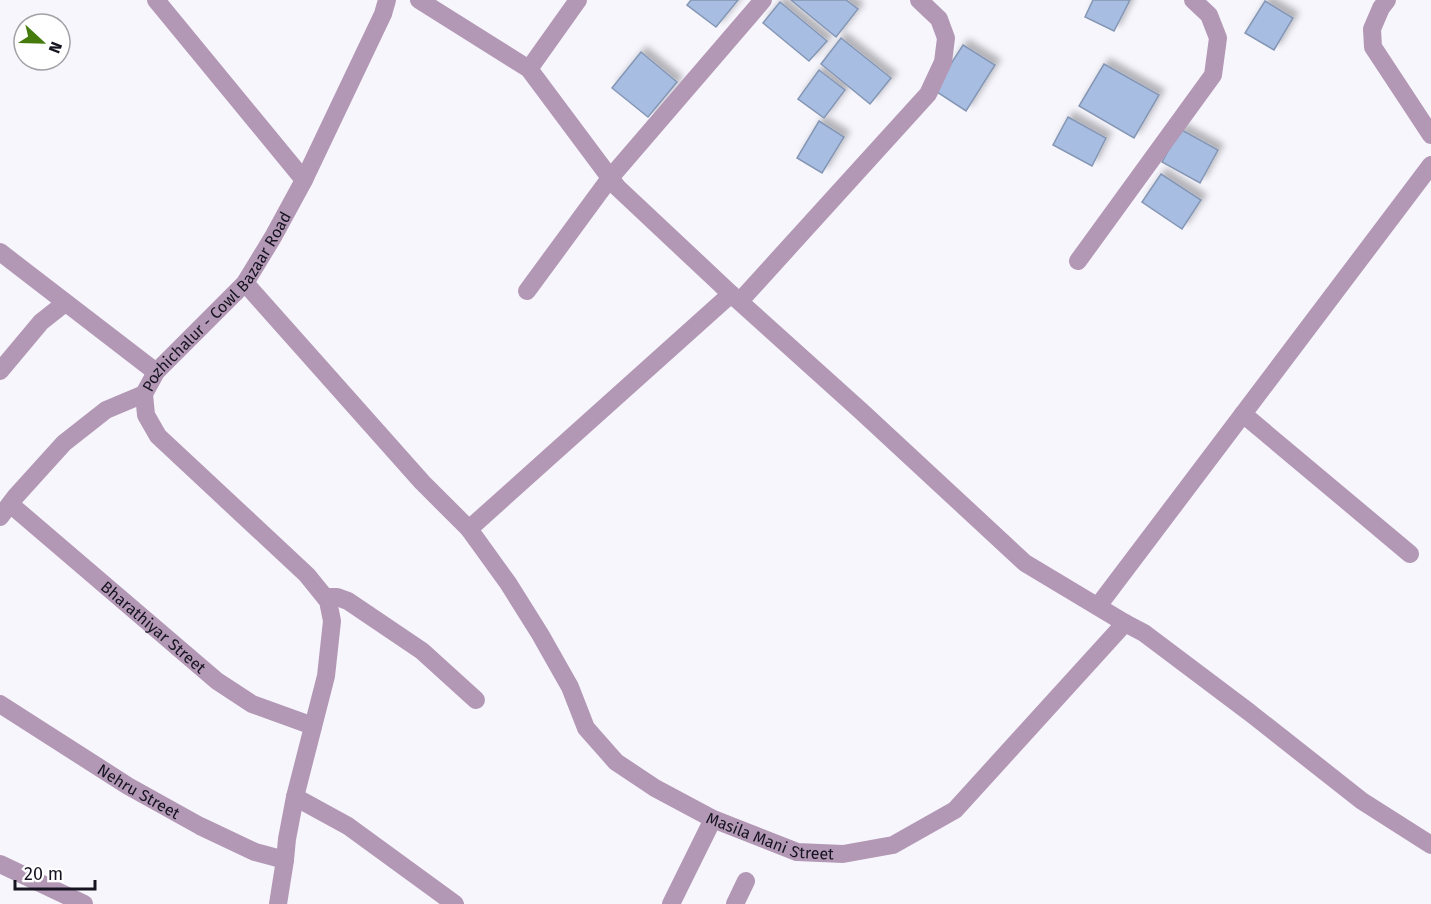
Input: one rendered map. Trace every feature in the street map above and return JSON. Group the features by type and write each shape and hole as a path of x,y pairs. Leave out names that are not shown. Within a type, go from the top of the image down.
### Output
{"street":[{"path":"156,0 303,180"},
{"name":"Pozhichalur - Cowl Bazaar Road","path":"278,904 286,839 326,676 332,621 328,601 307,575 158,436 146,414 144,394 156,372 245,283 273,237 303,180 383,14 387,0"},
{"path":"419,0 529,69 617,187 1025,563 1144,633 1362,801 1431,845"},
{"path":"529,69 578,0"},
{"path":"527,291 610,178 763,0"},
{"path":"469,529 736,298 928,94 943,62 946,38 939,19 919,0"},
{"path":"1078,261 1213,75 1218,38 1209,15 1193,0"},
{"path":"1387,0 1380,8 1372,29 1373,47 1431,135"},
{"path":"1098,606 1431,165"},
{"path":"0,252 156,372"},
{"name":"Masila Mani Street","path":"245,283 422,482 469,529 508,583 540,634 570,687 586,728 616,762 655,788 713,819 797,852 843,854 893,845 955,810 1125,623"},
{"path":"0,371 41,322 65,303"},
{"path":"5,510 64,443 106,410 144,394"},
{"path":"1243,414 1410,554"},
{"name":"Bharathiyar Street","path":"5,510 217,681 252,704 313,726"},
{"path":"325,597 337,597 348,601 422,651 477,699"},
{"name":"Nehru Street","path":"0,704 128,786 200,826 255,852 285,860"},
{"path":"295,797 348,826 454,904"},
{"path":"671,904 713,819"},
{"path":"0,864 84,904"},
{"path":"735,904 746,881"}],"building":[{"path":"691,0 738,0 716,27 687,5"},
{"path":"791,0 846,0 858,9 836,37"},
{"path":"1093,0 1130,0 1114,31 1085,17"},
{"path":"1265,1 1293,18 1274,50 1245,33"},
{"path":"780,2 827,41 809,61 763,23"},
{"path":"841,38 891,78 870,104 821,64"},
{"path":"963,45 995,65 966,111 934,90"},
{"path":"641,52 677,82 648,117 612,88"},
{"path":"1104,64 1159,95 1134,138 1079,106"},
{"path":"819,70 845,90 824,118 798,99"},
{"path":"1068,117 1106,138 1092,166 1053,145"},
{"path":"819,121 844,137 822,173 797,158"},
{"path":"1180,129 1218,150 1200,183 1162,162"},
{"path":"1161,174 1201,200 1182,229 1142,202"}]}
